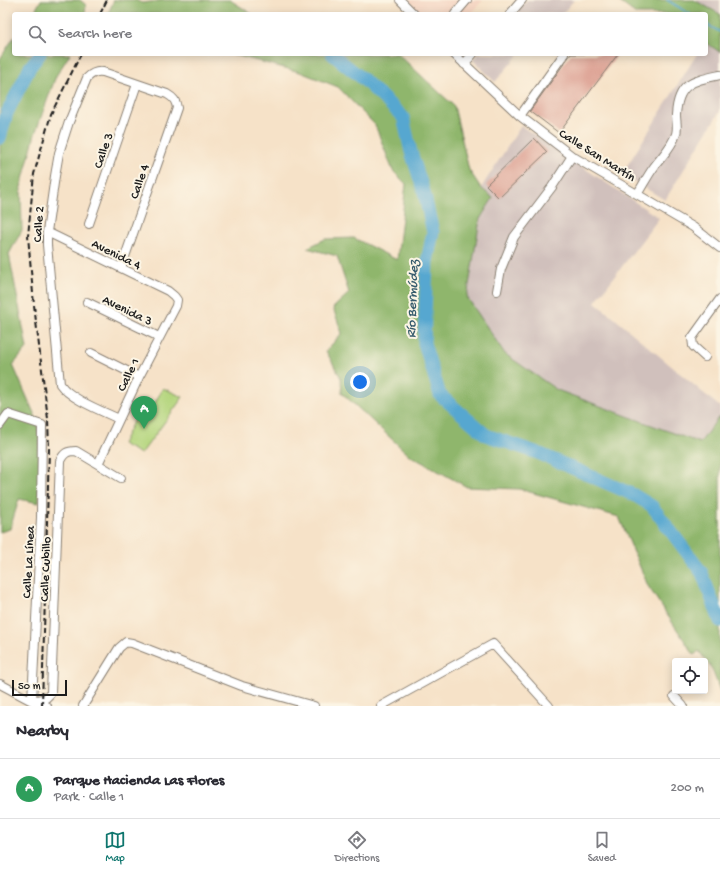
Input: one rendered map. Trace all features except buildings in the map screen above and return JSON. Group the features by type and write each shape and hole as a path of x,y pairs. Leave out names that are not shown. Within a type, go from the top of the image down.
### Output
{"street":[{"path":"400,0 412,12"},
{"path":"457,12 467,0"},
{"path":"512,12 522,0"},
{"name":"Calle San Martín","path":"456,56 520,116 572,156 638,193 718,243"},
{"path":"464,64 471,56"},
{"path":"520,116 563,56"},
{"name":"Calle 2","path":"119,419 71,395 60,384 47,245 54,176 69,122 88,78 92,73 97,71 137,84"},
{"path":"638,193 670,147 677,132 677,101 686,85 701,79 720,75"},
{"name":"Calle 4","path":"120,268 177,108 173,97 137,84"},
{"name":"Calle 3","path":"89,224 137,84"},
{"path":"497,291 501,269 514,237 552,187 572,156"},
{"name":"Avenida 4","path":"48,232 174,296"},
{"name":"Calle 1","path":"98,464 139,377 176,306 177,300 174,296"},
{"path":"705,357 693,346 692,338 720,299"},
{"name":"Avenida 3","path":"87,302 159,337"},
{"path":"91,353 139,377"},
{"name":"Calle La Línea","path":"0,425 8,414 42,425 41,517 32,701"},
{"name":"Calle Cubillo","path":"32,701 46,698 51,693 60,461 63,455 69,451 76,451 121,478"},
{"path":"83,706 119,648 126,642 242,686 314,706"},
{"path":"381,706 492,644 505,656 549,706"},
{"path":"0,684 32,701 47,706"},
{"path":"674,696 683,706"}],"shaded area":[{"path":"408,0 483,0 473,12 419,12"},
{"path":"527,0 574,0 564,12 516,12"},
{"path":"694,0 720,0 720,14"},
{"path":"708,44 720,52 720,111 665,200 622,174 696,56 708,56"},
{"path":"476,56 517,56 495,82 473,60"},
{"path":"521,126 659,218 595,302 720,407 720,415 700,443 557,390 505,354 467,297 480,219 493,198 481,188"}],"green space":[{"path":"41,0 80,0 86,5 85,12 34,12"},
{"path":"114,0 135,0 142,3 166,0 230,0 249,12 109,12"},
{"path":"617,0 694,0 720,14 720,52 708,44 708,12 633,12"},
{"path":"12,40 12,56 69,56 56,76 35,134 21,187 22,230 9,254 27,348 13,365 36,418 40,441 39,503 19,499 10,529 0,532 0,59"},
{"path":"239,56 400,56 454,106 469,170 481,188 493,198 480,219 467,297 505,354 557,390 700,443 720,415 720,691 712,669 708,663 708,658 704,658 699,651 694,655 648,586 619,517 519,489 467,487 409,455 342,393 341,378 326,351 342,333 333,308 349,293 337,256 307,248 325,239 354,238 397,260 406,184 393,171 375,125 338,87 300,72"},
{"path":"163,388 183,397 141,454 122,444 139,410 149,414"}],"waterway":[{"path":"667,0 687,12"},
{"path":"708,25 720,32"},
{"name":"Río Bermúdez","path":"0,138 7,113 30,67 38,56"},
{"name":"Río Bermúdez","path":"334,56 363,79 403,117 411,152 424,192 433,232 427,262 424,343 440,395 486,435 538,453 634,495 652,506 702,573 720,621"}],"railway":[{"path":"101,12 107,0"},
{"path":"42,706 49,449 48,419 34,305 28,236 34,174 51,114 80,56"}],"place":[{"name":"Parque Hacienda Las Flores","path":"144,429"}]}
